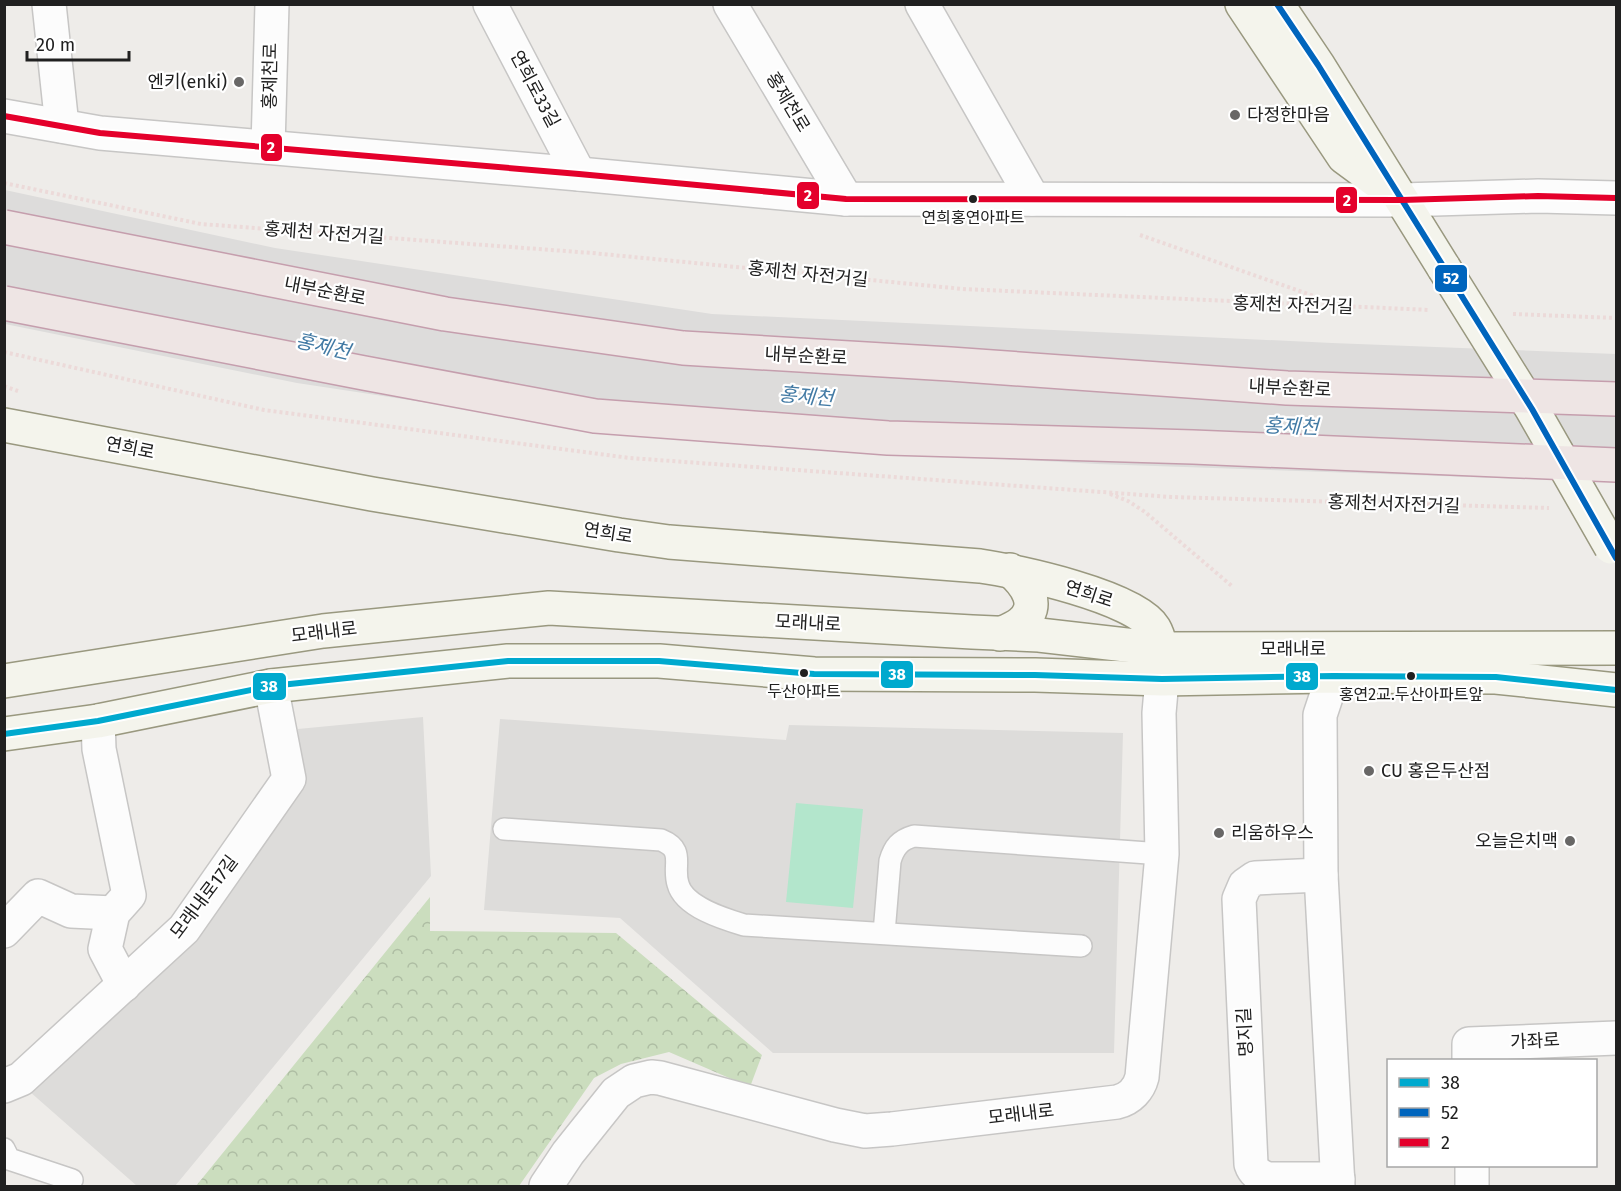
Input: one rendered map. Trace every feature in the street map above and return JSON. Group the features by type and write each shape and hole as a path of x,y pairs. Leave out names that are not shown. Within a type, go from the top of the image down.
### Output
{"highway":[{"name":"내부순환로","path":"4,227 445,314 683,348 1287,388 1617,399"},
{"path":"4,303 595,416 888,438 1193,447 1617,465"}],"main road":[{"path":"1242,4 1344,157 1402,200"},
{"path":"1277,4 1318,65 1532,409 1614,552"},
{"name":"연희로","path":"4,424 372,494 619,535 669,542 1010,570 1109,598 1137,612 1153,626 1162,664"},
{"path":"1000,634 1019,625 1027,617 1030,607 1028,590 1010,570"},
{"name":"모래내로","path":"4,681 323,631 549,608 1039,635 1162,664 1332,676 1496,677 1617,690"},
{"name":"모래내로","path":"4,734 98,721 271,686 508,660 659,661 814,674 1035,675 1162,664 1617,648"}],"street":[{"path":"49,4 62,126"},
{"name":"홍제천로","path":"268,147 272,4"},
{"name":"연희로33길","path":"490,4 579,174"},
{"name":"홍제천로","path":"730,4 846,199"},
{"path":"922,4 1033,199"},
{"path":"4,116 100,133 846,199 1402,200 1538,196 1617,198"},
{"name":"모래내로","path":"546,1186 568,1153 616,1093 634,1080 651,1077 865,1131 1124,1101 1137,1089 1142,1077 1162,854 1159,713 1162,664"},
{"name":"명지길","path":"1321,875 1255,878 1245,885 1239,899 1251,1164 1258,1175 1267,1179 1338,1183 1321,875 1320,716 1332,676"},
{"name":"모래내로17길","path":"4,1086 21,1079 184,929 289,779 271,686"},
{"path":"98,721 99,749 129,895 113,913 105,949 124,985"},
{"path":"4,931 38,896 71,910 113,913"},
{"name":"가좌로","path":"1469,1059 1469,1044 1617,1038"},
{"path":"1472,1167 1472,1186"}],"lane":[{"path":"504,829 661,840 669,843 675,849 678,885 683,894 705,912 744,925 1081,946"},
{"path":"884,933 892,853 904,839 914,836 1162,854"},
{"path":"4,1149 9,1159 72,1180"}],"path":[{"name":"홍제천 자전거길","path":"4,183 201,224 592,253 963,289 1440,311"},
{"path":"1132,232 1346,307"},
{"path":"1510,314 1617,318"},
{"path":"1106,492 1128,501 1145,512 1233,587"},
{"name":"홍제천서자전거길","path":"1171,497 1558,508"}],"shaded area":[{"path":"423,717 431,876 175,1186 137,1186 29,1091 191,945 301,791 298,729"},
{"name":"두산아파트","path":"500,719 786,740 789,725 1123,733 1114,1053 773,1053 620,918 484,910"}],"green space":[{"path":"796,803 863,809 853,908 786,902"},
{"path":"430,897 430,931 616,933 762,1055 750,1087 669,1052 621,1064 594,1078 519,1186 196,1186"}],"pier":[{"path":"5,190 275,248 712,314 1616,354 1616,482 1097,464 802,448 568,424 297,383 5,324"}],"transit line":[{"name":"52","path":"1277,4 1318,65 1532,409 1616,558"},
{"name":"2","path":"4,116 100,133 846,199 1402,200 1538,196 1616,198"},
{"name":"38","path":"4,734 98,721 271,686 508,661 659,661 814,674 1035,675 1162,679 1333,676 1496,677 1616,690"}],"place":[{"name":"엔키(enki)","path":"239,82"},
{"name":"다정한마음","path":"1235,115"},
{"name":"연희홍연아파트","path":"973,199"},
{"name":"두산아파트","path":"804,673"},
{"name":"홍연2교.두산아파트앞","path":"1411,676"},
{"name":"CU 홍은두산점","path":"1369,771"},
{"name":"리움하우스","path":"1219,833"},
{"name":"오늘은치맥","path":"1570,841"}],"water label":[{"name":"홍제천","path":"323,346"},
{"name":"홍제천","path":"806,396"},
{"name":"홍제천","path":"1291,426"}]}
